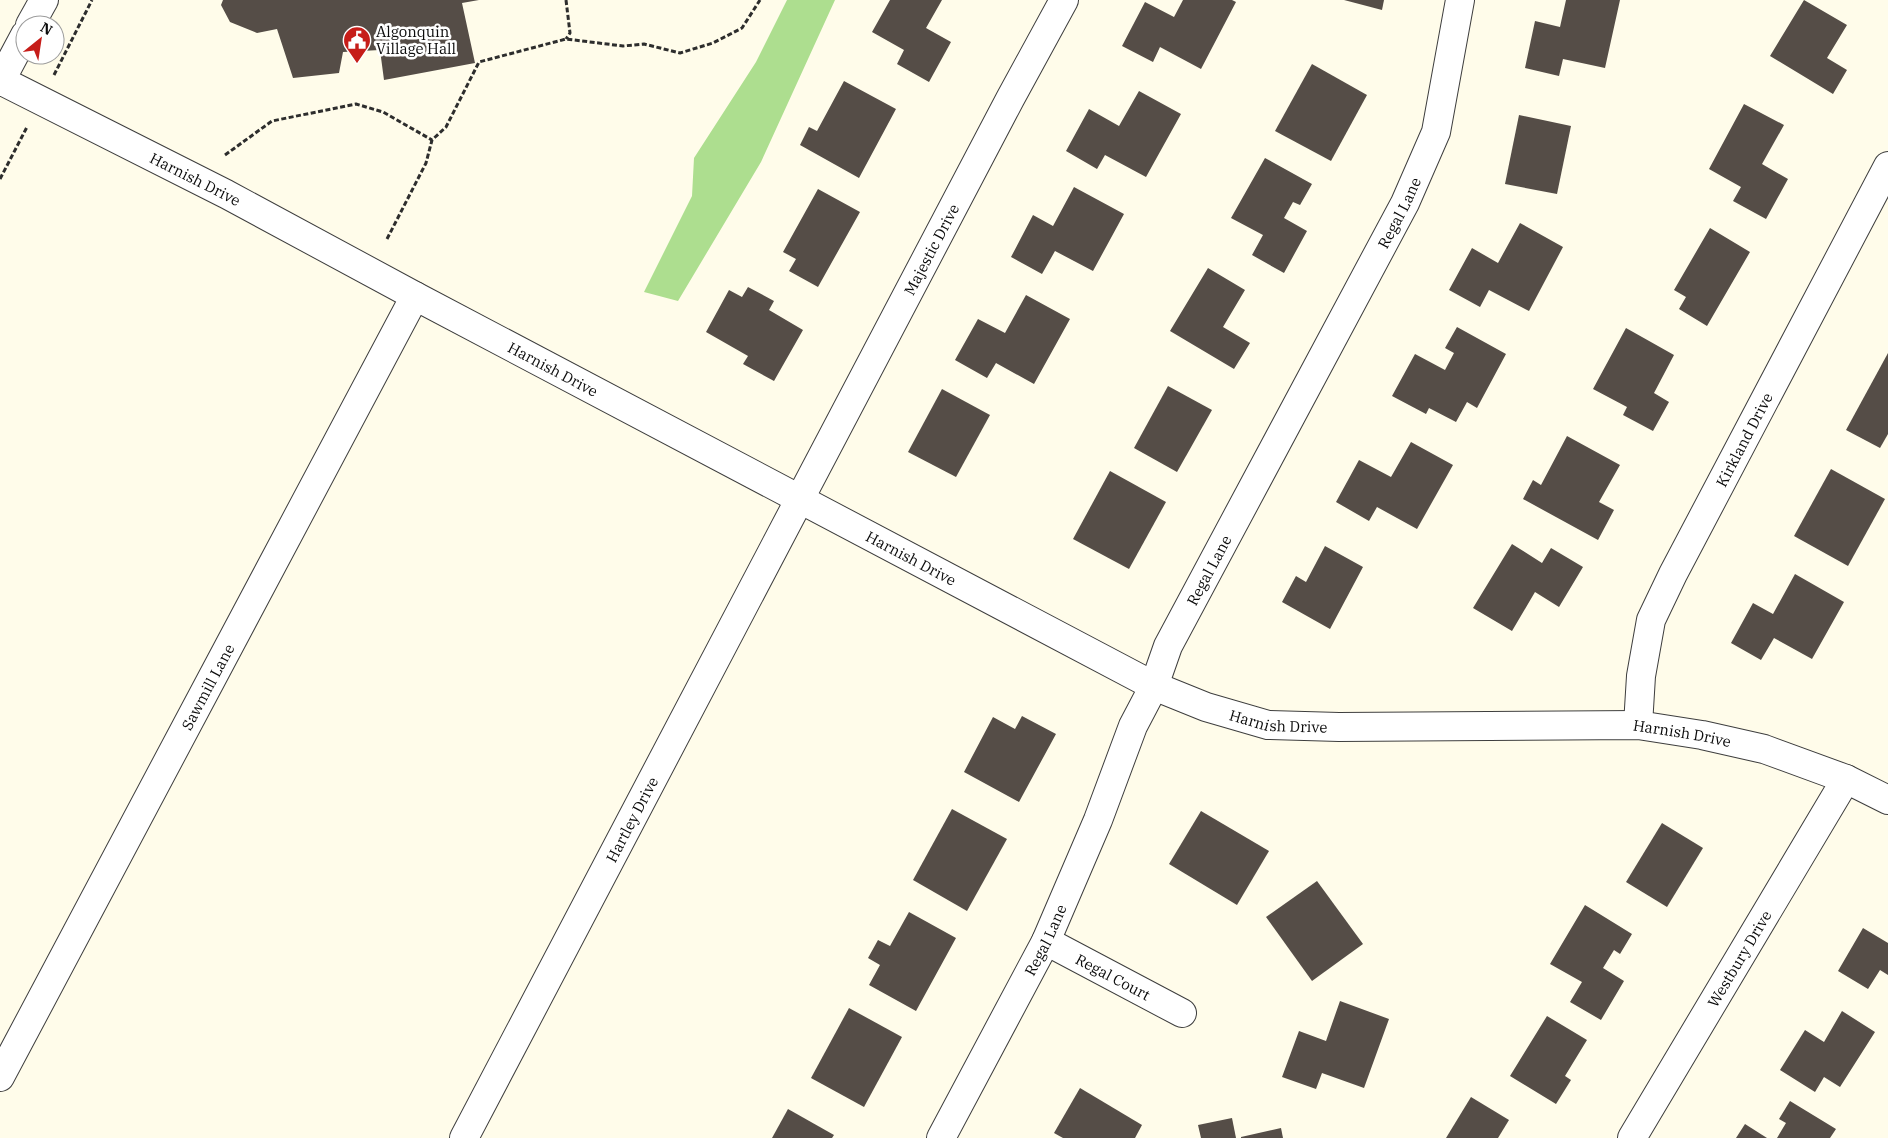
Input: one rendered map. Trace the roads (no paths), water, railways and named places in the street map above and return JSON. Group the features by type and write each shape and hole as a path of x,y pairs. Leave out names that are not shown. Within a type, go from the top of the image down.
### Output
{"street":[{"path":"36,15 44,0"},
{"name":"Majestic Drive","path":"800,501 1010,99 1064,0"},
{"name":"Regal Lane","path":"941,1138 1046,941 1098,820 1133,726 1154,686 1168,646 1401,212 1422,166 1436,132 1460,0"},
{"path":"0,81 15,53"},
{"name":"Harnish Drive","path":"0,81 226,194 800,501 1021,614 1154,686 1206,707 1268,725 1339,727 1638,725 1702,735 1764,749 1846,778 1888,800"},
{"name":"Kirkland Drive","path":"1638,725 1641,676 1651,620 1673,574 1888,166"},
{"name":"Sawmill Lane","path":"0,1077 415,296"},
{"name":"Hartley Drive","path":"464,1138 800,501"},
{"name":"Westbury Drive","path":"1632,1138 1846,778"},
{"name":"Regal Court","path":"1046,941 1182,1013"}],"place":[{"name":"Algonquin Village Hall","path":"357,64"}]}
